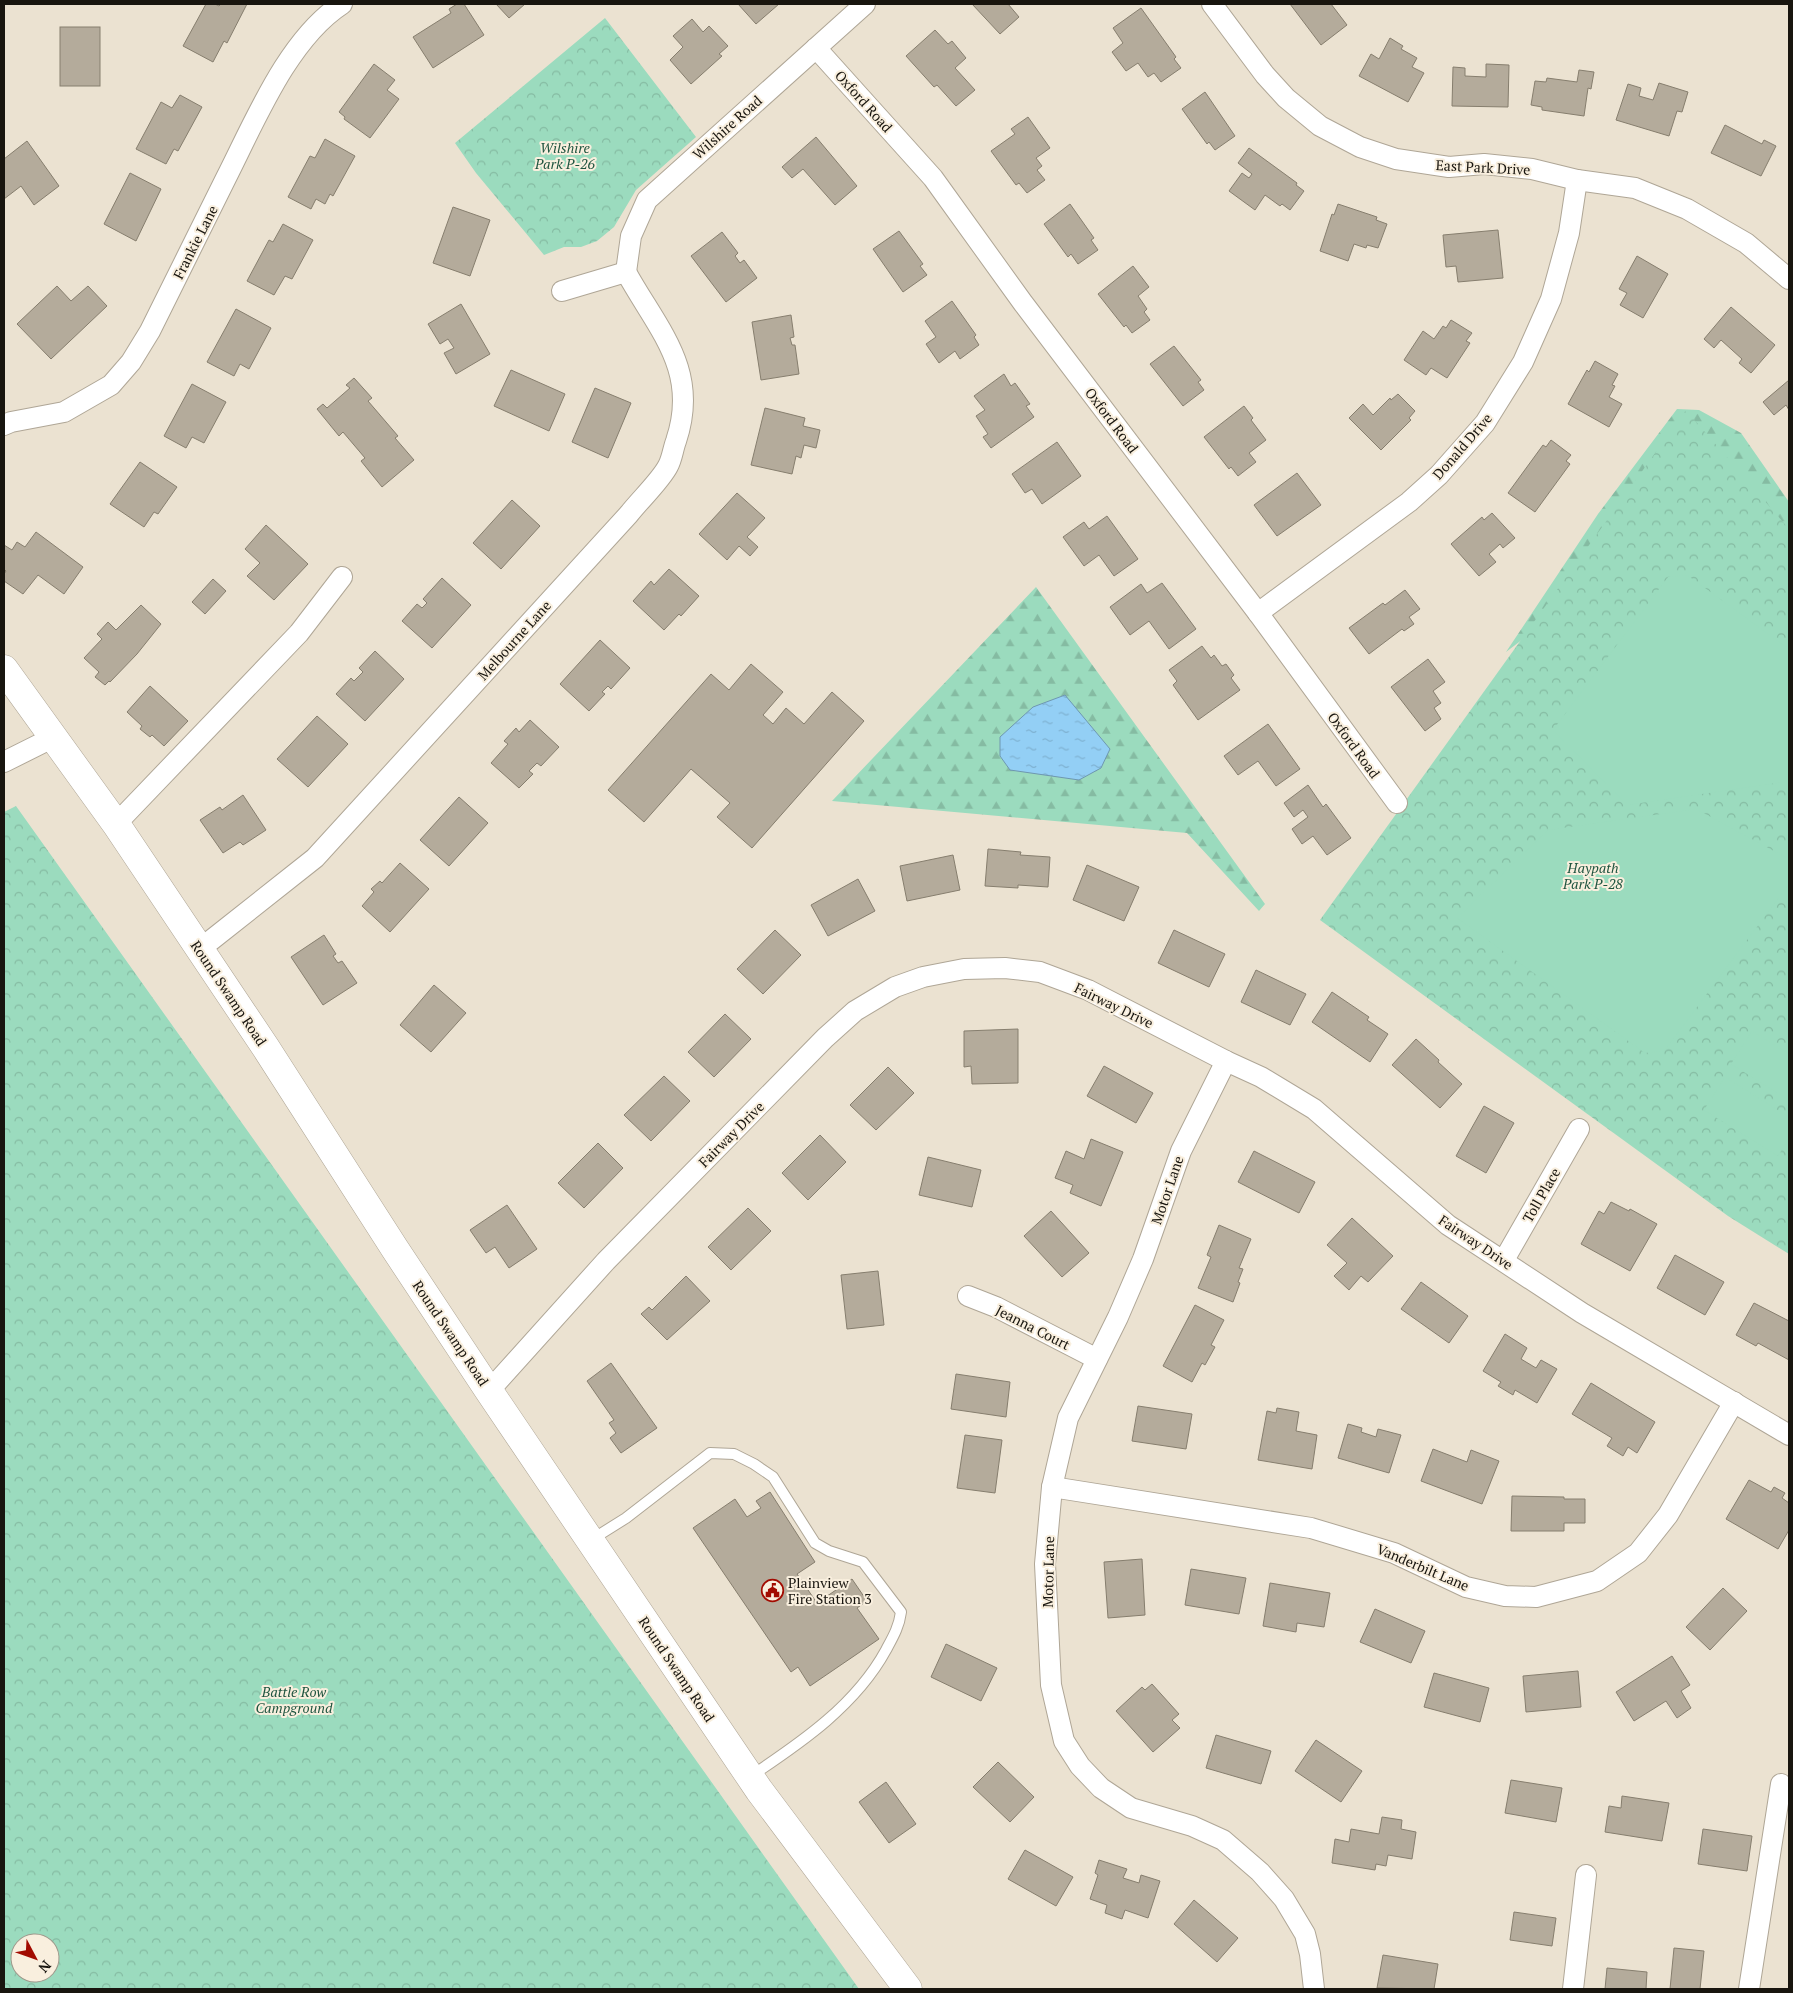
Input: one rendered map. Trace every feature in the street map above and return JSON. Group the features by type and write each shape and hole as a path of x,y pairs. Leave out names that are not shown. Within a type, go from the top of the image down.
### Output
{"main road":[{"name":"Round Swamp Road","path":"4,669 52,738 116,824 266,1048 395,1249 750,1777 908,1989"}],"street":[{"name":"Frankie Lane","path":"4,425 64,412 111,385 131,362 150,331 262,107 296,49 332,10 342,4"},
{"name":"Wilshire Road","path":"626,272 631,236 647,200 865,4"},
{"name":"East Park Drive","path":"1212,4 1265,75 1286,98 1320,126 1360,147 1396,160 1449,167 1484,164 1532,169 1577,180 1635,188 1687,209 1746,243 1789,279"},
{"name":"Oxford Road","path":"816,48 933,178 1023,303 1258,613 1397,803"},
{"name":"Donald Drive","path":"1258,613 1409,502 1439,475 1484,423 1523,362 1551,299 1569,233 1577,180"},
{"path":"562,291 626,272"},
{"name":"Melbourne Lane","path":"200,950 315,858 629,514 668,467 682,421 683,392 678,363 655,318 626,272"},
{"path":"116,824 299,633 342,577"},
{"path":"4,762 52,738"},
{"name":"Fairway Drive","path":"490,1391 606,1261 855,1011 895,987 923,977 964,969 1005,968 1040,972 1088,990 1261,1077 1314,1110 1448,1225 1582,1313 1789,1435"},
{"name":"Motor Lane","path":"1226,1061 1181,1151 1144,1259 1118,1317 1068,1418 1052,1487 1045,1564 1051,1686 1064,1741 1080,1766 1101,1788 1131,1808 1192,1826 1223,1840 1260,1872 1284,1899 1305,1934 1310,1954 1314,1989"},
{"name":"Toll Place","path":"1504,1260 1579,1128"},
{"name":"Jeanna Court","path":"968,1296 996,1307 1097,1360"},
{"name":"Vanderbilt Lane","path":"1052,1487 1311,1528 1394,1552 1466,1587 1505,1596 1536,1597 1596,1581 1638,1553 1668,1515 1734,1402"},
{"path":"1749,1989 1781,1784"},
{"path":"1573,1989 1586,1875"}],"lane":[{"path":"590,1540 626,1518 710,1453 734,1454 754,1464 773,1477 815,1543 829,1551 863,1562 901,1612 899,1626 863,1686 837,1712 750,1777"}],"green space":[{"name":"Wilshire Park P-26","path":"605,18 696,137 636,190 614,227 597,241 581,247 564,247 544,255 476,173 455,143"},
{"path":"1677,409 1699,410 1741,433 1789,502 1789,592 1556,614 1506,652 1598,514"},
{"name":"Haypath Park P-28","path":"1686,410 1789,529 1789,1254 1728,1216 1320,920"},
{"path":"1687,575 1789,649 1789,770 1783,782 1627,805 1553,730 1668,577"},
{"path":"1036,587 1265,904 1259,911 1187,833 832,801"},
{"name":"Battle Row Campground","path":"16,806 859,1989 4,1989 4,812"},
{"path":"1696,809 1789,859 1789,884 1664,1051 1645,1053 1457,918 1548,830"},
{"path":"1752,1031 1789,1054 1789,1100 1731,1064"},
{"path":"1725,1077 1789,1117 1789,1138 1778,1156 1704,1110"}],"water":[{"path":"1065,695 1110,749 1101,768 1079,780 1010,770 1000,756 1000,737 1033,707"}],"building":[{"path":"206,4 219,6 221,4 247,4 227,43 224,41 213,62 183,46"},
{"path":"457,4 464,4 484,35 433,68 413,37 451,13 449,9"},
{"path":"496,4 525,4 509,18"},
{"path":"738,4 779,4 756,24"},
{"path":"972,4 1008,4 1019,17 1000,34"},
{"path":"1290,4 1331,4 1347,25 1321,45"},
{"path":"1141,8 1176,57 1174,59 1181,68 1161,82 1154,73 1148,77 1138,63 1126,71 1112,52 1123,43 1113,28"},
{"path":"692,19 703,32 709,26 728,46 719,54 722,56 691,84 670,60 683,47 673,36"},
{"path":"60,27 100,27 100,86 60,86"},
{"path":"935,30 948,44 952,41 966,58 955,68 975,90 956,106 937,85 934,87 906,56"},
{"path":"1390,38 1403,46 1401,49 1417,58 1412,67 1424,73 1408,102 1359,76 1371,54 1379,59"},
{"path":"374,64 395,80 387,90 399,99 370,138 344,119 345,117 339,112"},
{"path":"1486,64 1509,65 1508,107 1452,106 1453,67 1465,68 1465,76 1486,77"},
{"path":"1579,70 1594,72 1591,89 1588,88 1584,116 1542,110 1542,107 1531,105 1535,81 1546,82 1547,78 1577,82"},
{"path":"1659,83 1688,92 1682,112 1677,111 1669,136 1616,120 1628,84 1641,88 1639,96 1653,100"},
{"path":"1205,92 1235,136 1215,150 1209,142 1207,144 1182,109"},
{"path":"180,95 202,107 178,151 174,149 166,164 136,149 161,102 172,108"},
{"path":"1028,117 1050,148 1036,158 1042,166 1037,170 1045,180 1027,193 1019,183 1016,185 991,151 1015,134 1011,129"},
{"path":"1725,125 1762,144 1764,140 1776,146 1761,176 1711,153"},
{"path":"816,137 857,186 835,205 803,169 792,178 782,167"},
{"path":"325,139 355,156 333,196 330,194 325,204 316,199 311,209 288,197 310,156 315,158"},
{"path":"27,141 59,186 34,205 21,186 4,199 4,159"},
{"path":"1249,148 1297,183 1296,185 1304,191 1290,210 1282,204 1280,206 1265,195 1255,210 1229,191 1242,173 1249,178 1252,174 1238,163"},
{"path":"130,173 161,189 136,241 104,224"},
{"path":"1070,204 1094,238 1091,240 1098,250 1078,264 1071,254 1068,257 1044,224"},
{"path":"1338,204 1377,217 1376,220 1387,224 1378,248 1367,245 1366,248 1354,244 1348,261 1320,251 1332,214 1334,215"},
{"path":"453,207 490,220 470,276 433,263"},
{"path":"283,224 313,240 292,279 285,276 274,295 247,281 269,240 273,242"},
{"path":"1498,230 1503,278 1458,282 1456,266 1446,267 1443,235"},
{"path":"899,231 923,264 920,266 927,275 903,292 873,249"},
{"path":"722,232 738,253 735,256 740,263 744,260 757,278 726,302 691,256"},
{"path":"1637,256 1668,274 1643,318 1620,305 1627,293 1619,289"},
{"path":"1133,266 1149,287 1138,296 1147,309 1144,312 1150,320 1132,333 1126,325 1124,327 1098,294"},
{"path":"57,286 71,301 88,286 107,306 51,359 17,324"},
{"path":"952,301 976,335 974,337 979,345 960,359 955,351 939,363 926,344 936,337 925,321"},
{"path":"461,304 490,354 456,374 444,353 454,348 448,339 440,344 428,324"},
{"path":"1731,307 1775,345 1751,373 1739,363 1742,359 1721,340 1714,348 1704,339"},
{"path":"236,309 271,328 249,369 240,364 234,376 207,362"},
{"path":"791,315 794,337 790,338 792,345 795,345 799,374 761,380 752,322"},
{"path":"1451,320 1472,333 1466,341 1470,343 1447,378 1431,368 1426,375 1404,360 1423,331 1434,339 1443,326 1446,328"},
{"path":"1174,346 1201,380 1198,382 1204,390 1183,406 1150,364"},
{"path":"1595,361 1618,374 1612,385 1615,386 1609,397 1622,404 1609,427 1568,404 1587,370 1589,372"},
{"path":"511,370 565,394 549,431 494,406"},
{"path":"1004,374 1011,386 1015,383 1030,404 1026,406 1034,417 991,448 983,437 988,434 976,416 985,410 974,396"},
{"path":"354,378 372,398 368,401 398,436 395,438 414,460 382,487 361,461 365,458 343,432 339,436 317,409 323,404 327,408 350,388 346,385"},
{"path":"1789,380 1789,410 1786,405 1774,415 1763,402"},
{"path":"192,384 226,402 204,443 192,437 186,448 164,436"},
{"path":"595,388 631,403 608,458 572,442"},
{"path":"1398,394 1415,411 1409,418 1411,420 1381,450 1349,418 1363,404 1373,415 1390,398 1391,400"},
{"path":"1244,406 1253,418 1251,420 1266,440 1249,453 1256,462 1238,476 1231,467 1229,469 1204,437"},
{"path":"765,408 805,418 803,426 820,430 816,448 804,445 801,458 796,456 792,474 751,465"},
{"path":"1551,440 1571,455 1566,461 1570,464 1535,512 1508,493 1543,445 1546,447"},
{"path":"1057,442 1081,476 1042,504 1032,489 1025,493 1012,474"},
{"path":"140,462 177,487 158,514 154,512 144,527 110,504"},
{"path":"1297,473 1321,505 1277,536 1254,505"},
{"path":"737,493 765,518 747,537 758,547 750,556 739,546 727,560 699,534"},
{"path":"512,500 540,526 501,569 473,543"},
{"path":"1492,513 1515,538 1503,548 1500,544 1489,554 1496,562 1479,576 1451,544 1482,517 1484,520"},
{"path":"1107,516 1138,559 1114,576 1099,555 1084,566 1063,537 1084,522 1089,529"},
{"path":"266,525 308,564 274,600 247,576 260,563 245,549"},
{"path":"36,532 83,567 64,594 38,575 23,594 4,581 6,571 4,569 4,545 12,550 17,542 25,547"},
{"path":"669,569 699,596 681,616 679,614 664,630 633,601 651,581 654,585"},
{"path":"442,578 471,605 432,648 402,621 417,604 422,608 427,603 423,599"},
{"path":"213,579 226,591 205,614 192,602"},
{"path":"1162,583 1196,629 1169,649 1149,621 1130,635 1110,607 1141,584 1147,593"},
{"path":"1405,590 1420,609 1409,617 1414,624 1404,631 1402,629 1369,654 1349,628 1383,603 1385,605"},
{"path":"141,605 161,624 137,654 105,685 95,677 99,672 84,658 102,639 97,634 108,622 116,630"},
{"path":"600,640 630,668 611,689 608,686 602,692 605,694 589,711 560,684"},
{"path":"1202,646 1211,658 1214,655 1222,666 1226,664 1234,675 1231,678 1240,690 1198,720 1173,685 1177,681 1169,670"},
{"path":"375,651 404,679 365,721 336,694 351,678 354,681 363,672 359,668"},
{"path":"1428,659 1445,682 1433,691 1441,703 1434,708 1441,719 1425,731 1391,687"},
{"path":"751,664 783,692 763,715 773,724 786,708 804,724 832,692 864,721 752,848 717,817 730,803 691,769 644,822 608,790 711,674 729,690"},
{"path":"150,686 188,721 164,746 152,735 150,737 140,729 142,726 127,712"},
{"path":"317,716 348,744 308,787 277,759"},
{"path":"530,720 559,747 541,766 537,763 529,771 533,774 519,788 491,763 508,744 504,741 516,728 519,732"},
{"path":"1268,724 1300,769 1276,786 1258,761 1238,775 1224,756"},
{"path":"1308,785 1323,807 1326,804 1351,838 1327,855 1313,836 1302,844 1292,829 1308,817 1303,810 1294,817 1284,803"},
{"path":"243,795 266,830 243,845 240,842 223,853 200,820 220,807 222,810"},
{"path":"459,797 488,823 449,866 420,840"},
{"path":"988,849 1021,852 1020,855 1050,857 1048,887 1018,885 1018,888 985,886"},
{"path":"953,855 960,890 907,901 900,866"},
{"path":"400,863 429,889 390,932 362,906 374,892 371,889 380,881 382,883"},
{"path":"1087,865 1139,887 1124,921 1073,900"},
{"path":"858,879 875,911 828,936 811,905"},
{"path":"775,930 801,955 763,994 737,969"},
{"path":"1174,930 1225,954 1209,987 1158,963"},
{"path":"324,935 336,954 333,956 338,963 342,961 357,983 323,1005 291,957"},
{"path":"1256,970 1306,994 1290,1025 1241,1002"},
{"path":"434,985 466,1013 431,1052 400,1025"},
{"path":"1332,992 1369,1017 1367,1020 1388,1034 1370,1062 1312,1022"},
{"path":"725,1014 751,1039 714,1077 688,1052"},
{"path":"1018,1029 1018,1083 972,1084 971,1066 964,1067 964,1031"},
{"path":"1416,1039 1462,1084 1440,1108 1392,1065"},
{"path":"1104,1066 1153,1093 1136,1123 1087,1096"},
{"path":"888,1067 914,1093 876,1130 850,1105"},
{"path":"664,1076 690,1101 651,1141 624,1115"},
{"path":"1484,1106 1514,1123 1486,1173 1456,1156"},
{"path":"820,1135 846,1162 808,1200 782,1173"},
{"path":"1091,1139 1123,1152 1101,1206 1070,1193 1073,1185 1055,1178 1066,1151 1084,1159"},
{"path":"598,1143 623,1168 584,1208 558,1183"},
{"path":"1254,1151 1315,1182 1299,1213 1238,1182"},
{"path":"928,1157 981,1170 972,1207 919,1195"},
{"path":"1611,1202 1629,1211 1630,1209 1657,1224 1630,1271 1581,1244 1599,1211 1604,1214"},
{"path":"507,1205 537,1249 509,1268 495,1247 486,1253 470,1230"},
{"path":"748,1208 771,1231 731,1270 708,1247"},
{"path":"1051,1211 1089,1253 1062,1277 1024,1236"},
{"path":"1352,1218 1393,1256 1368,1282 1361,1276 1349,1290 1334,1276 1347,1263 1327,1245"},
{"path":"1219,1225 1251,1239 1239,1268 1243,1269 1233,1302 1198,1288 1211,1257 1207,1255"},
{"path":"1675,1255 1724,1282 1705,1315 1657,1288"},
{"path":"878,1271 884,1325 847,1329 841,1275"},
{"path":"686,1276 710,1301 667,1340 641,1314 649,1307 652,1310"},
{"path":"1421,1282 1468,1316 1449,1343 1401,1309"},
{"path":"1754,1303 1789,1321 1789,1360 1758,1343 1756,1346 1736,1335"},
{"path":"1195,1305 1224,1320 1211,1345 1215,1347 1205,1365 1202,1363 1192,1382 1163,1366"},
{"path":"1505,1334 1527,1348 1521,1359 1536,1368 1541,1360 1557,1369 1537,1403 1515,1390 1513,1395 1498,1386 1501,1382 1483,1371"},
{"path":"611,1363 657,1428 621,1453 610,1438 616,1433 609,1423 614,1420 587,1381"},
{"path":"956,1374 1010,1382 1006,1417 951,1409"},
{"path":"1591,1383 1655,1422 1637,1453 1628,1447 1623,1456 1607,1446 1612,1438 1572,1414"},
{"path":"1138,1406 1192,1414 1186,1449 1132,1441"},
{"path":"1277,1408 1299,1412 1296,1431 1317,1435 1312,1469 1258,1460 1267,1411 1276,1413"},
{"path":"1348,1424 1362,1428 1361,1432 1376,1437 1378,1429 1401,1435 1389,1473 1338,1458"},
{"path":"965,1435 1002,1440 995,1493 957,1488"},
{"path":"1433,1449 1467,1462 1471,1450 1499,1461 1482,1504 1421,1481"},
{"path":"1749,1480 1771,1492 1774,1487 1785,1493 1782,1498 1789,1503 1789,1530 1778,1549 1726,1519"},
{"name":"Plainview Fire Station 3","path":"770,1492 815,1562 797,1574 817,1603 852,1579 867,1601 857,1608 879,1639 810,1686 798,1667 791,1672 693,1528 735,1499 747,1517 761,1508 756,1501"},
{"path":"1512,1496 1585,1499 1585,1523 1564,1523 1564,1531 1511,1531"},
{"path":"1142,1559 1145,1615 1108,1618 1104,1562"},
{"path":"1191,1569 1246,1578 1239,1614 1185,1605"},
{"path":"1270,1583 1330,1593 1324,1627 1297,1623 1296,1632 1263,1626"},
{"path":"1723,1588 1747,1611 1710,1650 1686,1627"},
{"path":"1375,1609 1425,1631 1411,1663 1360,1642"},
{"path":"946,1644 997,1668 981,1701 931,1677"},
{"path":"1672,1656 1690,1685 1681,1691 1691,1708 1677,1718 1666,1701 1634,1721 1616,1692"},
{"path":"1578,1671 1581,1707 1526,1712 1523,1676"},
{"path":"1434,1673 1489,1688 1480,1722 1424,1707"},
{"path":"1152,1684 1179,1714 1172,1720 1180,1728 1153,1752 1116,1711 1142,1687 1145,1690"},
{"path":"1216,1735 1271,1751 1261,1784 1206,1768"},
{"path":"1316,1740 1362,1771 1341,1802 1295,1771"},
{"path":"998,1762 1034,1797 1010,1822 973,1787"},
{"path":"1511,1780 1562,1788 1556,1822 1505,1813"},
{"path":"886,1782 916,1824 889,1843 859,1802"},
{"path":"1622,1796 1669,1803 1662,1841 1605,1832 1609,1806 1621,1808"},
{"path":"1382,1817 1402,1820 1401,1829 1416,1832 1412,1859 1388,1855 1386,1866 1376,1864 1375,1870 1332,1863 1335,1839 1349,1842 1351,1829 1379,1834"},
{"path":"1703,1829 1752,1836 1747,1871 1698,1864"},
{"path":"1025,1850 1073,1877 1056,1906 1008,1879"},
{"path":"1099,1860 1127,1869 1123,1878 1139,1883 1141,1875 1160,1881 1148,1918 1125,1910 1122,1919 1105,1913 1107,1905 1090,1899 1098,1875 1095,1873"},
{"path":"1194,1900 1238,1938 1217,1962 1174,1924"},
{"path":"1514,1912 1556,1918 1552,1946 1510,1940"},
{"path":"1674,1948 1704,1951 1700,1989 1670,1989"},
{"path":"1383,1955 1438,1964 1434,1989 1377,1988"},
{"path":"1607,1968 1647,1972 1646,1989 1605,1989"}],"place":[{"name":"Plainview Fire Station 3","path":"772,1590"}]}
